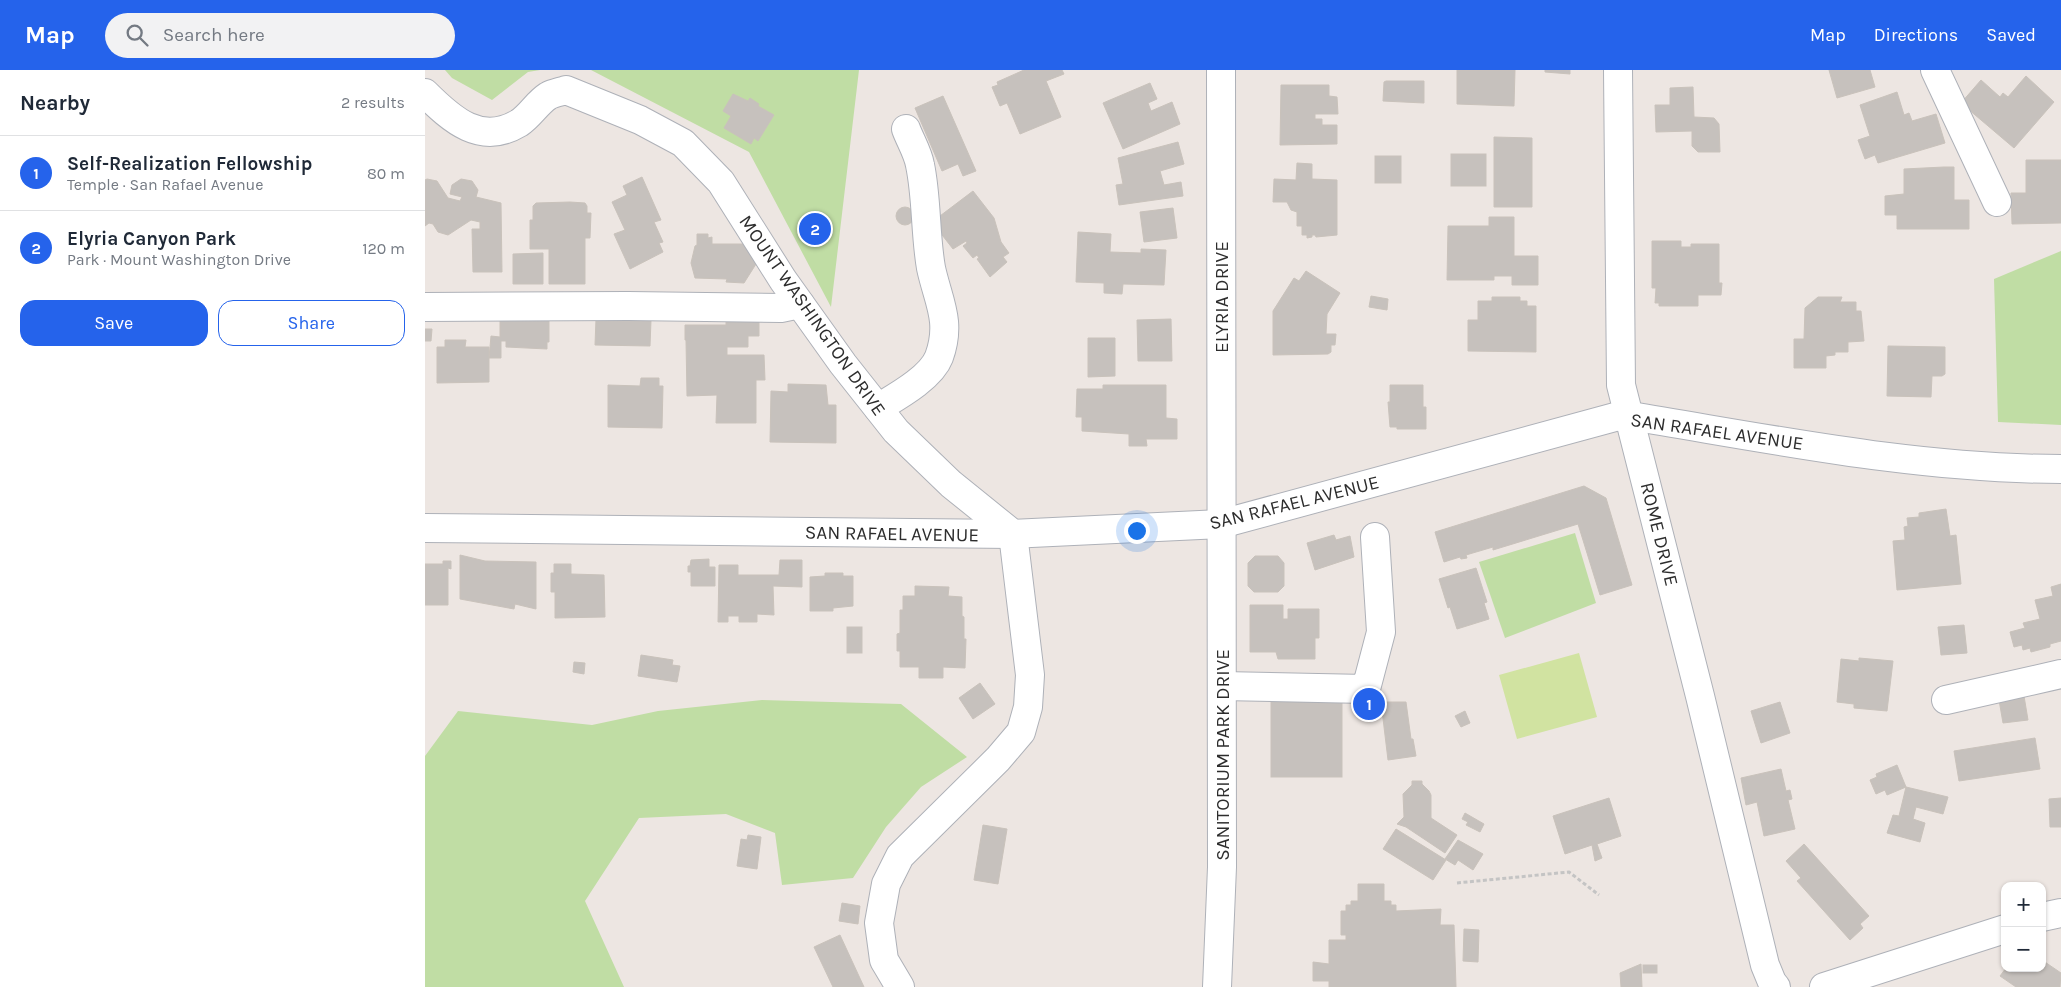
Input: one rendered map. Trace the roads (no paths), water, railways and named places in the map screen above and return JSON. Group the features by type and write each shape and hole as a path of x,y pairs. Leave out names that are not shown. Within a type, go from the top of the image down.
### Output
{"street":[{"name":"ELYRIA DRIVE","path":"1221,70 1221,524"},
{"name":"ROME DRIVE","path":"1618,70 1621,385 1765,965 1776,987"},
{"path":"1935,70 1997,202"},
{"name":"MOUNT WASHINGTON DRIVE","path":"425,93 442,110 469,129 493,133 520,123 547,97 566,90 640,120 683,143 721,182 800,304 843,364 897,431 951,484 1013,534"},
{"path":"878,408 931,370 939,359 945,327 941,300 931,267 920,164 906,129"},
{"path":"425,307 628,306 781,308 800,304"},
{"name":"SAN RAFAEL AVENUE","path":"425,528 1013,534 1221,524 1615,417 1630,416 1890,457 2020,469 2061,469"},
{"name":"SANITORIUM PARK DRIVE","path":"1217,987 1222,867 1221,524"},
{"path":"900,987 884,960 879,923 886,884 900,856 998,759 1021,732 1028,707 1030,675 1013,534"},
{"path":"1222,686 1366,689 1381,632 1375,536"},
{"path":"1946,700 2061,674"},
{"path":"2046,916 2061,913"},
{"path":"1824,987 2001,930"}],"place":[{"name":"Elyria Canyon Park","path":"815,229"},
{"name":"Self-Realization Fellowship","path":"1369,704"}]}
